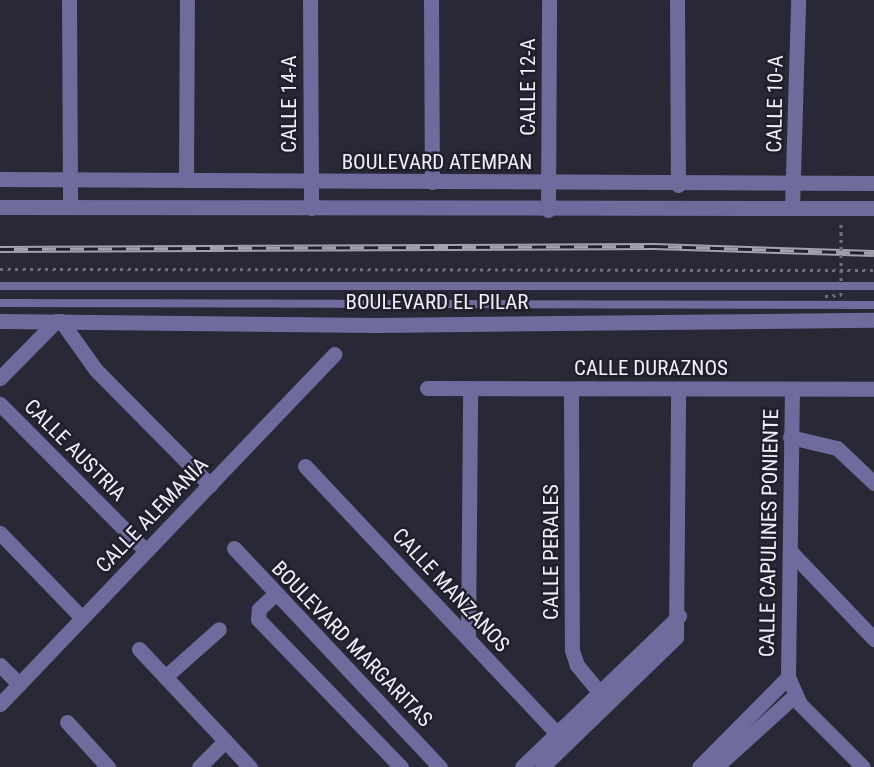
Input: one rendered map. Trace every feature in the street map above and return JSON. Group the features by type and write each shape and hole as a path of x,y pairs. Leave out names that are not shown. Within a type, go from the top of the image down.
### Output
{"street":[{"path":"69,0 70,206"},
{"path":"186,180 187,0"},
{"name":"CALLE 14-A","path":"310,0 311,208"},
{"path":"431,0 432,182"},
{"name":"CALLE 12-A","path":"548,210 549,0"},
{"path":"678,0 678,185"},
{"name":"CALLE 10-A","path":"792,208 795,184 798,0"},
{"name":"BOULEVARD ATEMPAN","path":"0,179 678,185 874,183"},
{"path":"0,207 548,210 874,208"},
{"name":"BOULEVARD EL PILAR","path":"0,321 376,325 874,320"},
{"path":"0,378 59,321 96,370 210,485"},
{"name":"CALLE ALEMANIA","path":"0,704 334,354"},
{"name":"CALLE DURAZNOS","path":"427,388 874,389"},
{"path":"468,638 470,388"},
{"name":"CALLE PERALES","path":"571,389 572,650 576,665 603,698"},
{"path":"522,767 561,738 603,698 679,616 678,389"},
{"name":"CALLE CAPULINES PONIENTE","path":"792,389 788,677 794,696"},
{"name":"CALLE AUSTRIA","path":"0,404 146,551"},
{"path":"790,437 837,448 874,483"},
{"name":"CALLE MANZANOS","path":"305,466 561,738"},
{"path":"0,533 82,618"},
{"name":"BOULEVARD MARGARITAS","path":"234,548 274,595 440,767"},
{"path":"790,551 874,639"},
{"path":"274,595 257,612 261,623 401,767"},
{"path":"165,677 219,629"},
{"path":"139,649 250,767"},
{"path":"0,665 19,684"},
{"name":"CALLE CAPULINES PONIENTE","path":"699,767 788,677"},
{"path":"716,767 794,696 861,766"},
{"path":"67,722 108,767"},
{"path":"542,767 561,738"},
{"path":"199,767 225,741"}],"lane":[{"path":"0,286 874,286"},
{"path":"0,303 874,305"}],"path":[{"path":"825,296 841,295 841,222"},
{"path":"0,269 874,270"}],"railway":[{"path":"0,249 654,246 874,253"}]}
